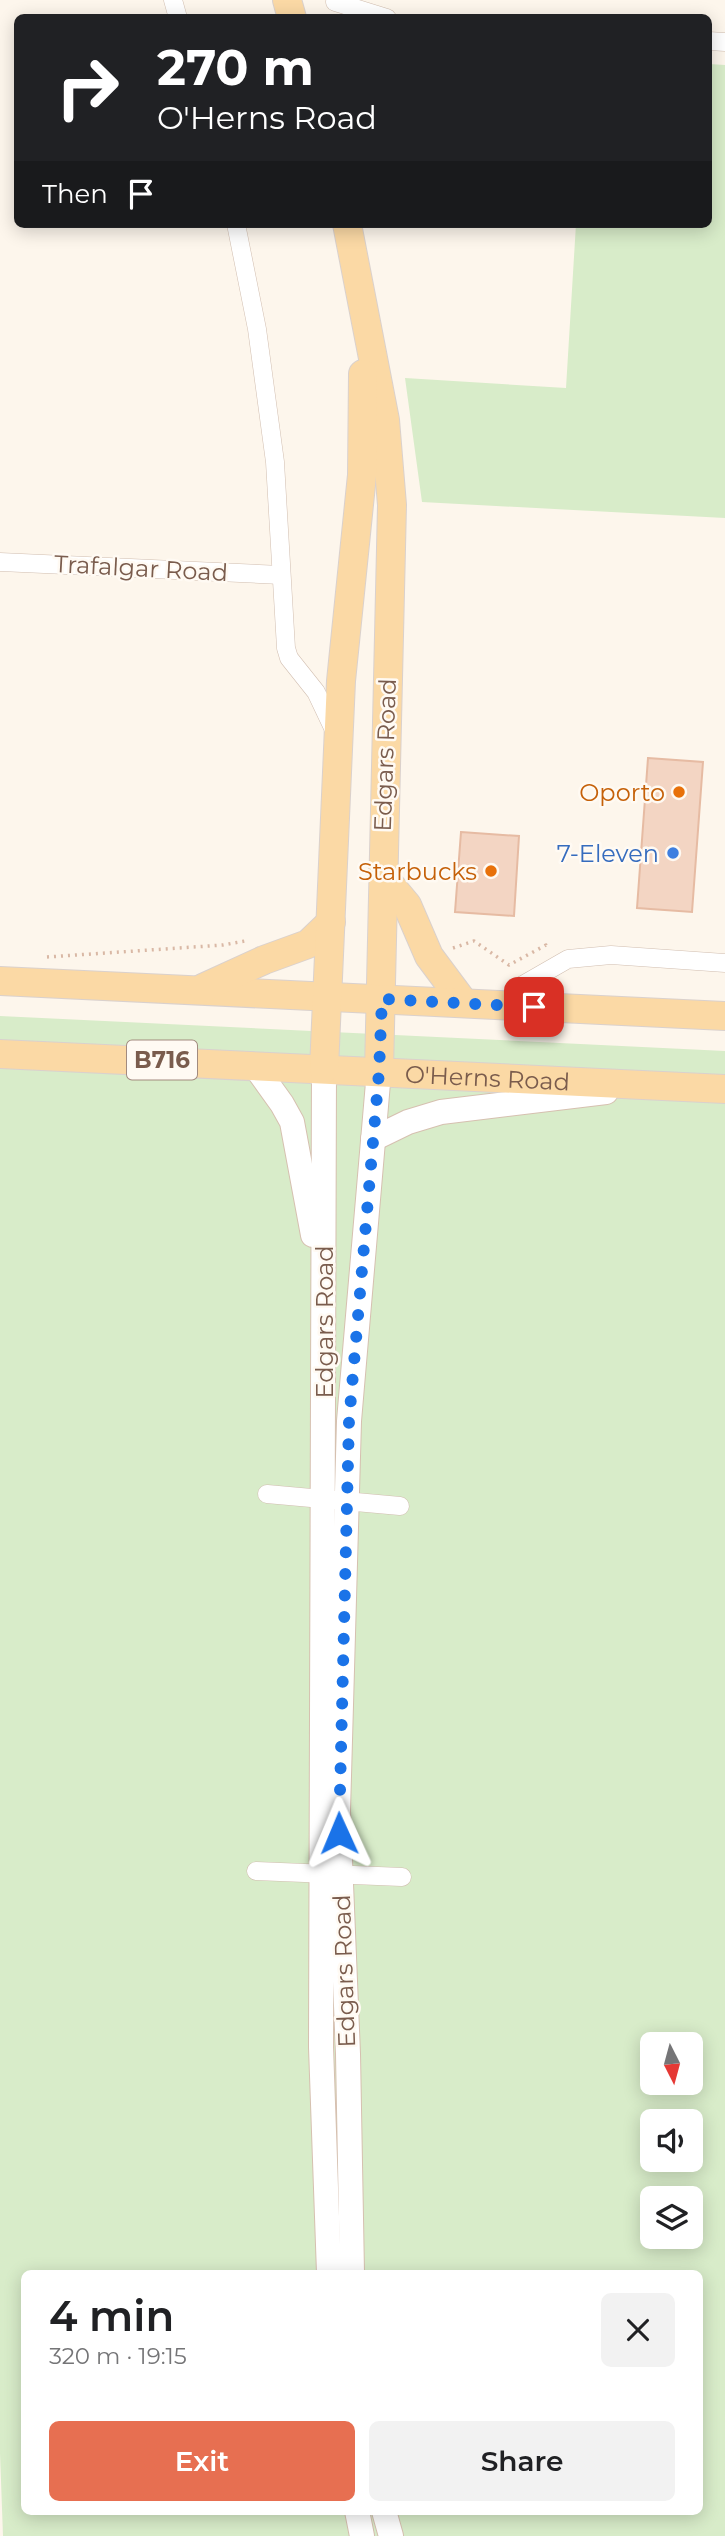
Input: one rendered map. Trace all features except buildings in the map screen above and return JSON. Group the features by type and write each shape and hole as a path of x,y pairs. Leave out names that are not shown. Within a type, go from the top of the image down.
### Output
{"main road":[{"name":"Edgars Road","path":"335,1499 349,1421 379,1072 392,505 385,420 348,228"},
{"name":"Edgars Road","path":"329,2270 321,2047 331,1875 335,1499 324,1284 324,1069 342,668 362,475 360,288"},
{"path":"382,875 407,905 429,956 464,1003"},
{"path":"198,991 264,960 308,944 331,922"},
{"path":"0,981 725,1016"},
{"name":"O'Herns Road","path":"0,1054 725,1089"},
{"path":"254,1065 292,1122 324,1284"},
{"path":"373,1139 408,1122 441,1112 655,1086"},
{"name":"Edgars Road","path":"331,1875 348,2054 352,2270"},
{"path":"359,2515 362,2536"},
{"path":"385,2515 391,2536"}],"street":[{"path":"336,7 368,14"},
{"path":"237,228 257,329 275,461 286,648 289,658 316,692 339,742"},
{"name":"Trafalgar Road","path":"0,562 281,575"},
{"path":"506,1005 521,986 568,959 611,956 725,963"},
{"path":"267,1494 400,1506"},
{"path":"256,1871 402,1877"}],"green space":[{"path":"712,64 725,65 725,518 422,502 405,378 566,388 576,228 712,228"},
{"path":"0,1016 725,1051 725,2536 3,2536 0,2453"}],"place":[{"name":"Oporto","path":"679,792"},
{"name":"7-Eleven","path":"673,853"},
{"name":"Starbucks","path":"491,871"}],"route":[{"path":"339,1833 349,1421 379,1072 382,999 534,1007"}]}
